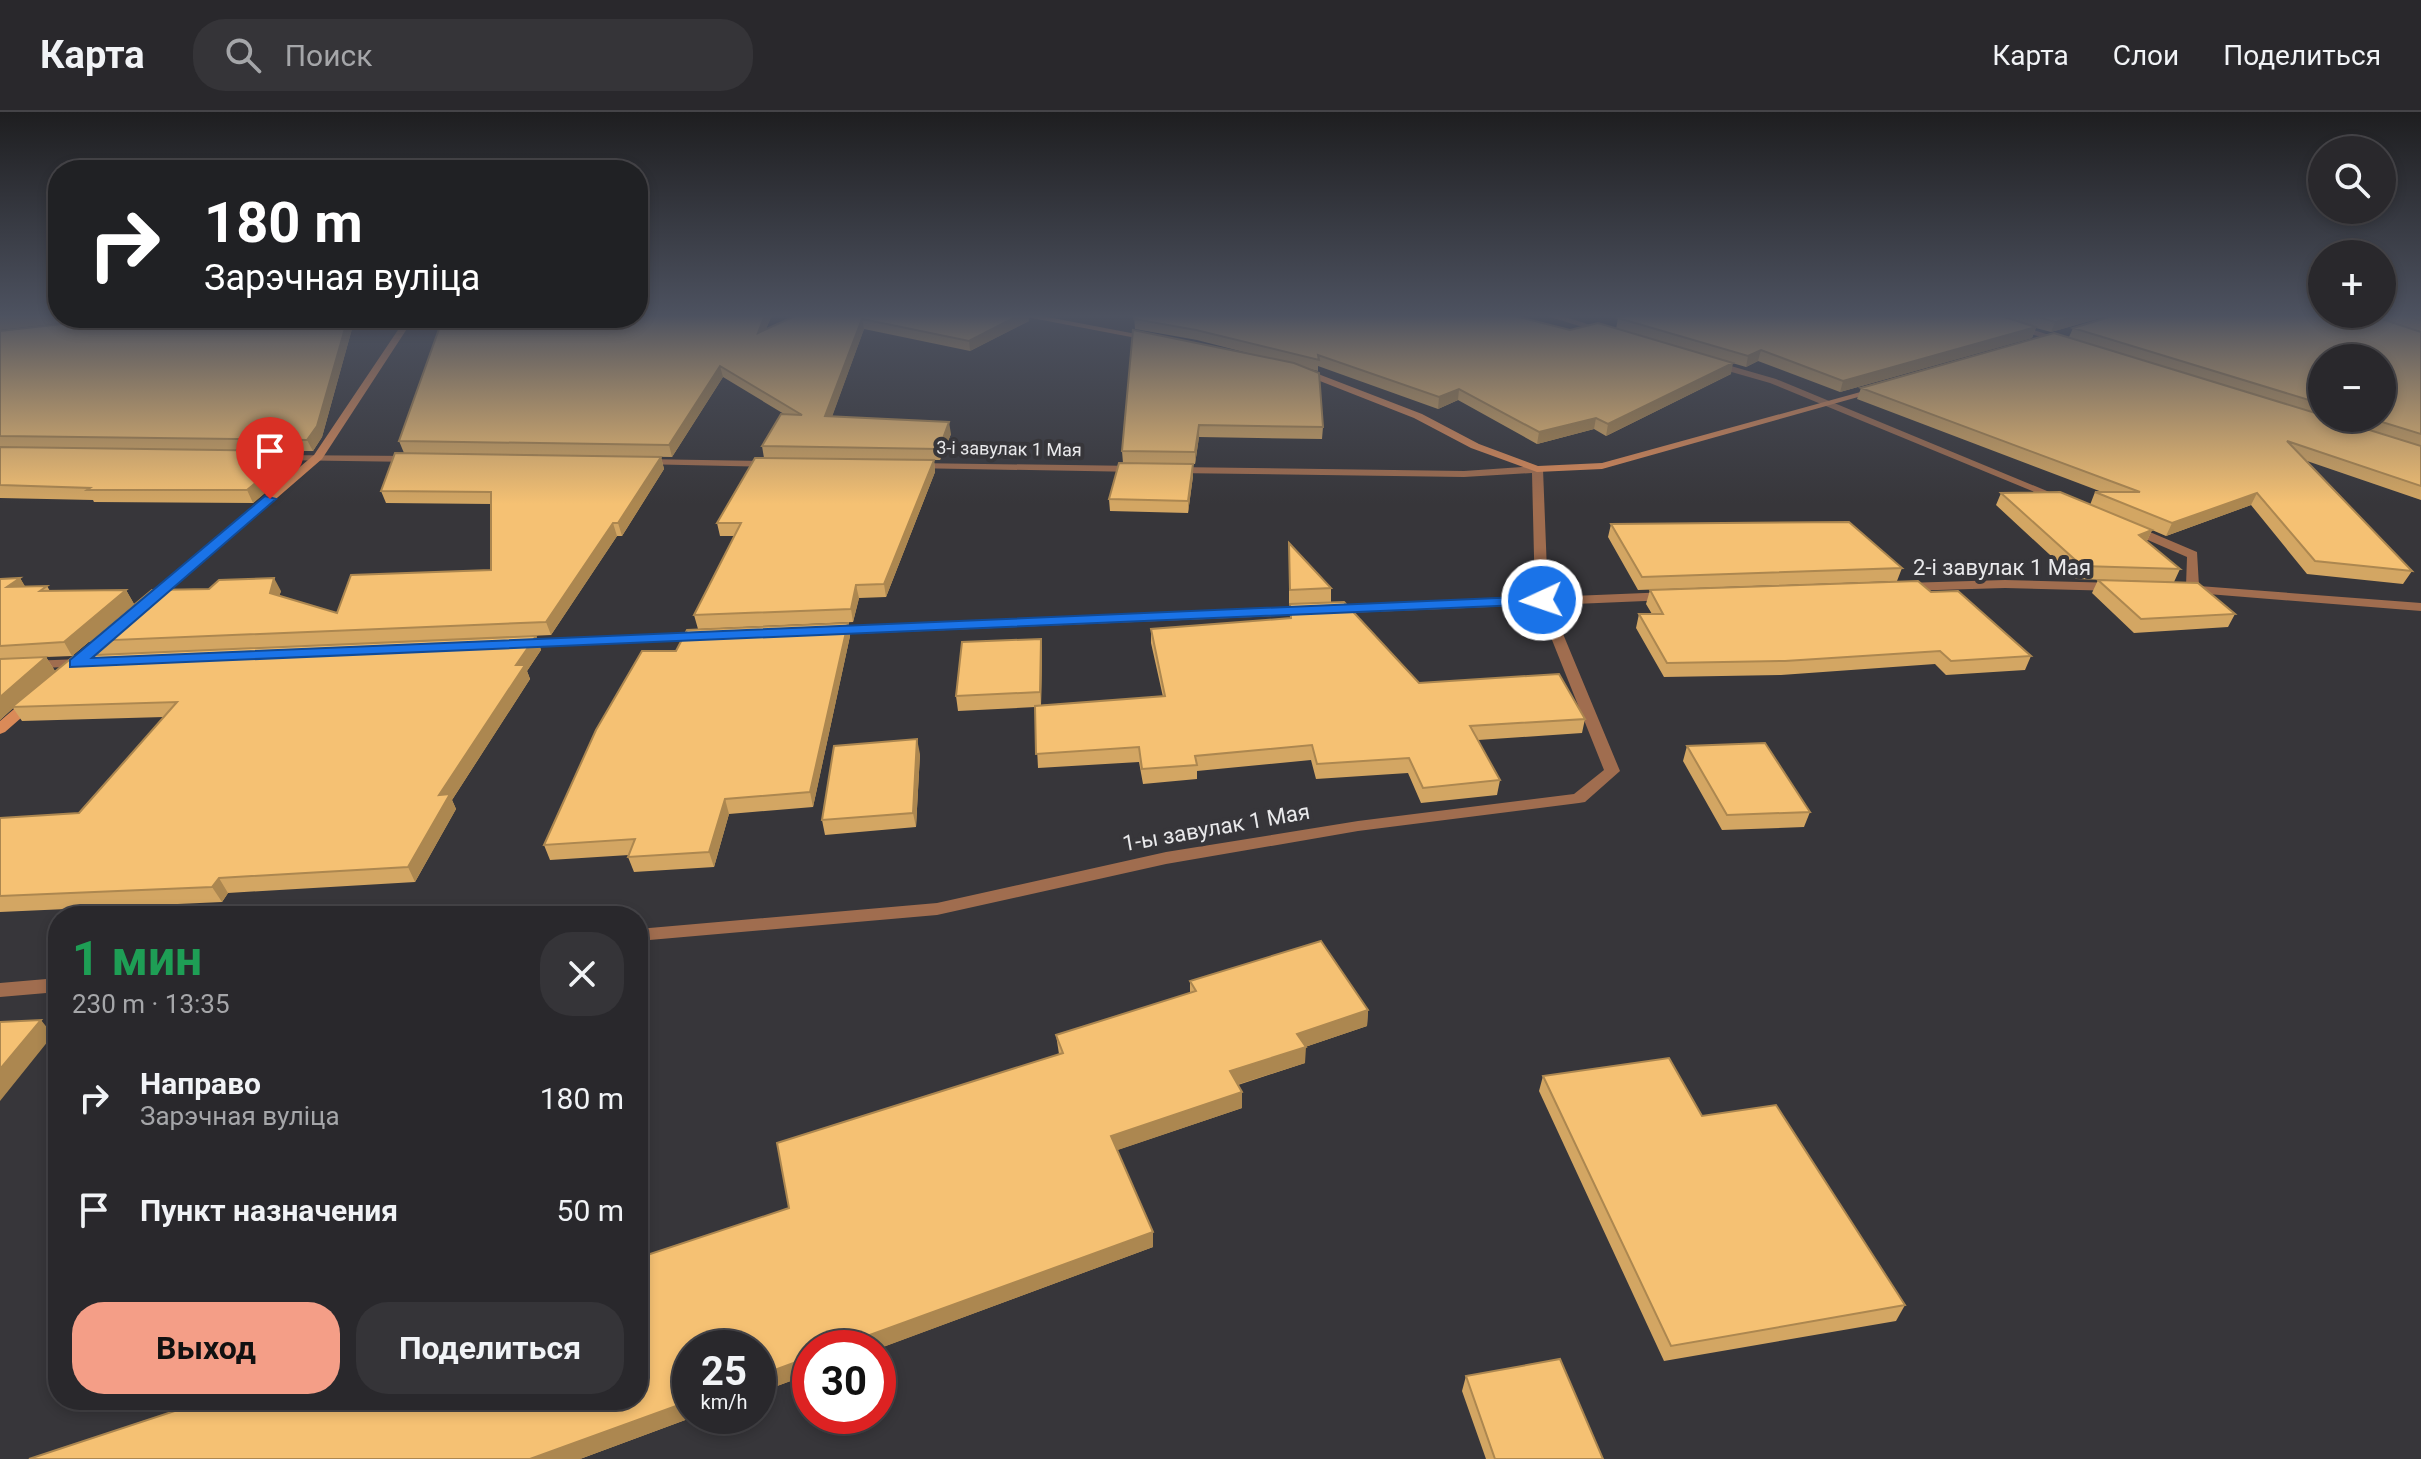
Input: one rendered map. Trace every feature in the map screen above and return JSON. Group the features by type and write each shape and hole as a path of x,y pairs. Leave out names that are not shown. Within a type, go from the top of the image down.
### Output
{"street":[{"path":"136,612 318,457 370,378"},
{"path":"1315,378 1418,416 1475,446 1537,469"},
{"path":"1762,378 2072,504"},
{"path":"1161,470 1464,474 1602,466 1890,386"},
{"path":"270,457 429,459"},
{"path":"636,462 779,464"},
{"name":"3-і завулак 1 Мая","path":"907,466 1145,469"},
{"path":"1537,469 1542,600"},
{"path":"2115,521 2193,555 2192,589"},
{"name":"2-і завулак 1 Мая","path":"1894,588 2005,584 2130,587"},
{"path":"2177,589 2421,607"},
{"path":"809,632 1686,595"},
{"name":"1-ы завулак 1 Мая","path":"648,934 937,909 1180,856 1358,826 1579,798 1612,771 1542,600"},
{"path":"54,682 124,622"},
{"path":"506,645 713,636"},
{"path":"0,666 108,662"},
{"path":"0,729 43,691"},
{"path":"0,990 48,986"}],"building":[{"path":"0,378 331,378 317,426 307,440 0,436"},
{"path":"422,378 712,378 669,445 399,441"},
{"path":"740,378 840,378 825,416 949,422 939,449 762,446 781,414 802,415"},
{"path":"1129,378 1319,378 1323,427 1199,425 1195,452 1122,451"},
{"path":"1384,378 1703,378 1608,424 1596,418 1539,432 1459,389 1439,397"},
{"path":"1897,378 2201,378 2308,411 2308,432 2376,432 2421,446 2421,486 2287,441 2412,571 2315,561 2257,493 2172,523 2095,492 2140,492 1861,388"},
{"path":"2236,378 2308,378 2308,400"},
{"path":"2396,378 2421,378 2421,434 2396,426"},
{"path":"0,447 294,451 247,490 87,490 90,488 0,485"},
{"path":"395,453 661,457 618,523 613,523 546,622 91,641 152,590 209,589 219,580 274,578 270,593 337,613 351,575 491,570 491,492 381,491"},
{"path":"755,458 934,460 884,584 856,585 851,609 694,615 741,523 717,523"},
{"path":"1119,463 1193,464 1188,501 1109,499"},
{"path":"2060,492 2152,530 2139,535 2180,569 2082,566 2001,493"},
{"path":"1849,522 1902,568 1642,577 1611,524"},
{"path":"1289,543 1331,588 1290,590"},
{"path":"20,578 7,587 47,586 40,591 126,590 64,642 0,646 0,579"},
{"path":"2098,580 2198,583 2235,614 2141,619"},
{"path":"1918,581 1931,592 1958,591 2031,656 1951,661 1940,651 1785,661 1667,663 1639,614 1663,614 1650,590"},
{"path":"1344,602 1419,683 1559,674 1585,719 1470,726 1500,780 1423,788 1409,758 1317,764 1312,745 1195,756 1197,765 1142,769 1139,747 1036,754 1035,706 1165,696 1151,629 1291,618 1290,604"},
{"path":"848,623 810,792 725,799 709,852 628,857 635,839 544,845 596,730 642,651 676,651 687,630"},
{"path":"536,636 516,665 525,665 439,795 450,794 408,867 219,878 212,887 0,896 0,818 79,813 177,702 12,707 74,656"},
{"path":"1041,639 1040,692 956,696 962,642"},
{"path":"46,657 0,697 0,659"},
{"path":"917,739 913,813 822,820 834,746"},
{"path":"1765,743 1810,812 1727,815 1687,746"},
{"path":"1321,941 1368,1010 1297,1034 1306,1047 1230,1071 1242,1092 1111,1136 1153,1232 884,1330 792,1330 792,1364 776,1369 776,1330 672,1330 672,1408 530,1459 29,1459 178,1410 648,1410 648,1255 789,1208 777,1143 1063,1053 1056,1035 1196,991 1190,981"},
{"path":"41,1020 0,1069 0,1022"},
{"path":"1669,1058 1702,1116 1776,1105 1905,1305 1671,1346 1543,1076"},
{"path":"1560,1359 1603,1459 1495,1459 1466,1376"}],"route":[{"path":"270,499 76,663 1542,600"}]}
